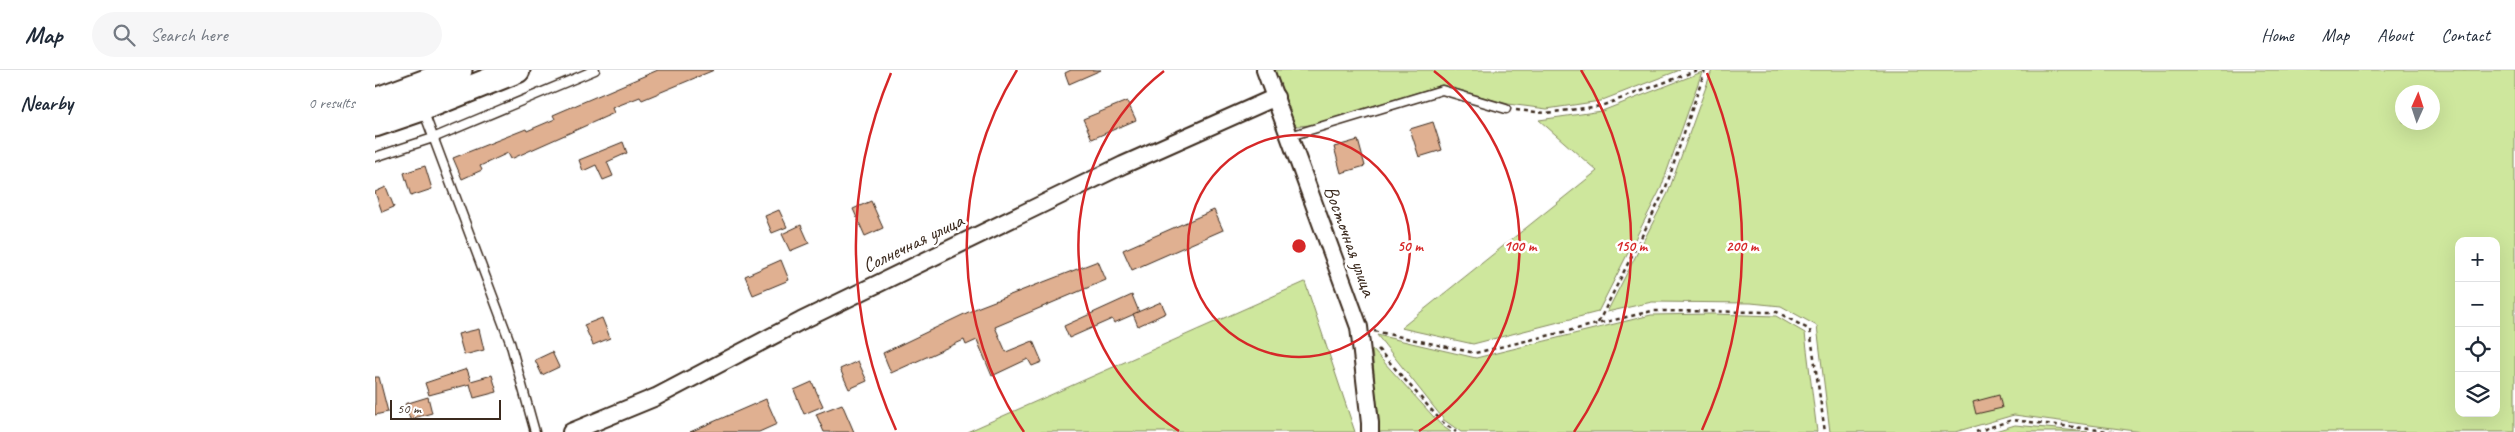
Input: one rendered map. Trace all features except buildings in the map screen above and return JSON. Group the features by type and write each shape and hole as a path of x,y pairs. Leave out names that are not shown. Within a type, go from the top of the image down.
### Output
{"main road":[{"path":"375,124 422,108 517,70"},
{"path":"375,101 447,72"}],"street":[{"name":"Восточная улица","path":"1265,70 1359,328 1370,423 1369,432"},
{"name":"Солнечная улица","path":"571,432 656,397 837,303 1123,165 1276,97"}],"lane":[{"path":"375,157 433,138 595,70"},
{"path":"1290,136 1442,90 1506,109"},
{"path":"422,108 511,342 535,432"}],"path":[{"path":"1506,109 1546,113 1601,106 1697,70"},
{"path":"1597,324 1665,190 1705,70"},
{"path":"1359,328 1475,353 1652,311 1777,312 1810,330 1825,432"},
{"path":"1359,328 1443,422 1456,432"},
{"path":"1976,432 2012,420 2115,432"}],"green space":[{"path":"1271,70 1680,70 1600,101 1547,109 1508,104 1442,85 1311,125 1297,126 1289,119"},
{"path":"1712,70 2515,70 2515,432 2143,432 2014,415 1955,432 1830,432 1817,326 1781,306 1751,303 1652,302 1607,312 1668,193"},
{"path":"1702,72 1661,188 1598,312 1473,344 1401,328 1597,171 1539,120 1602,111"},
{"path":"1305,282 1355,432 967,432"},
{"path":"1651,315 1776,316 1805,333 1817,432 1461,432 1444,420 1377,335 1476,358"},
{"path":"1372,349 1442,426 1451,432 1377,432 1378,421"},
{"path":"2015,425 2088,432 1992,432"}]}
